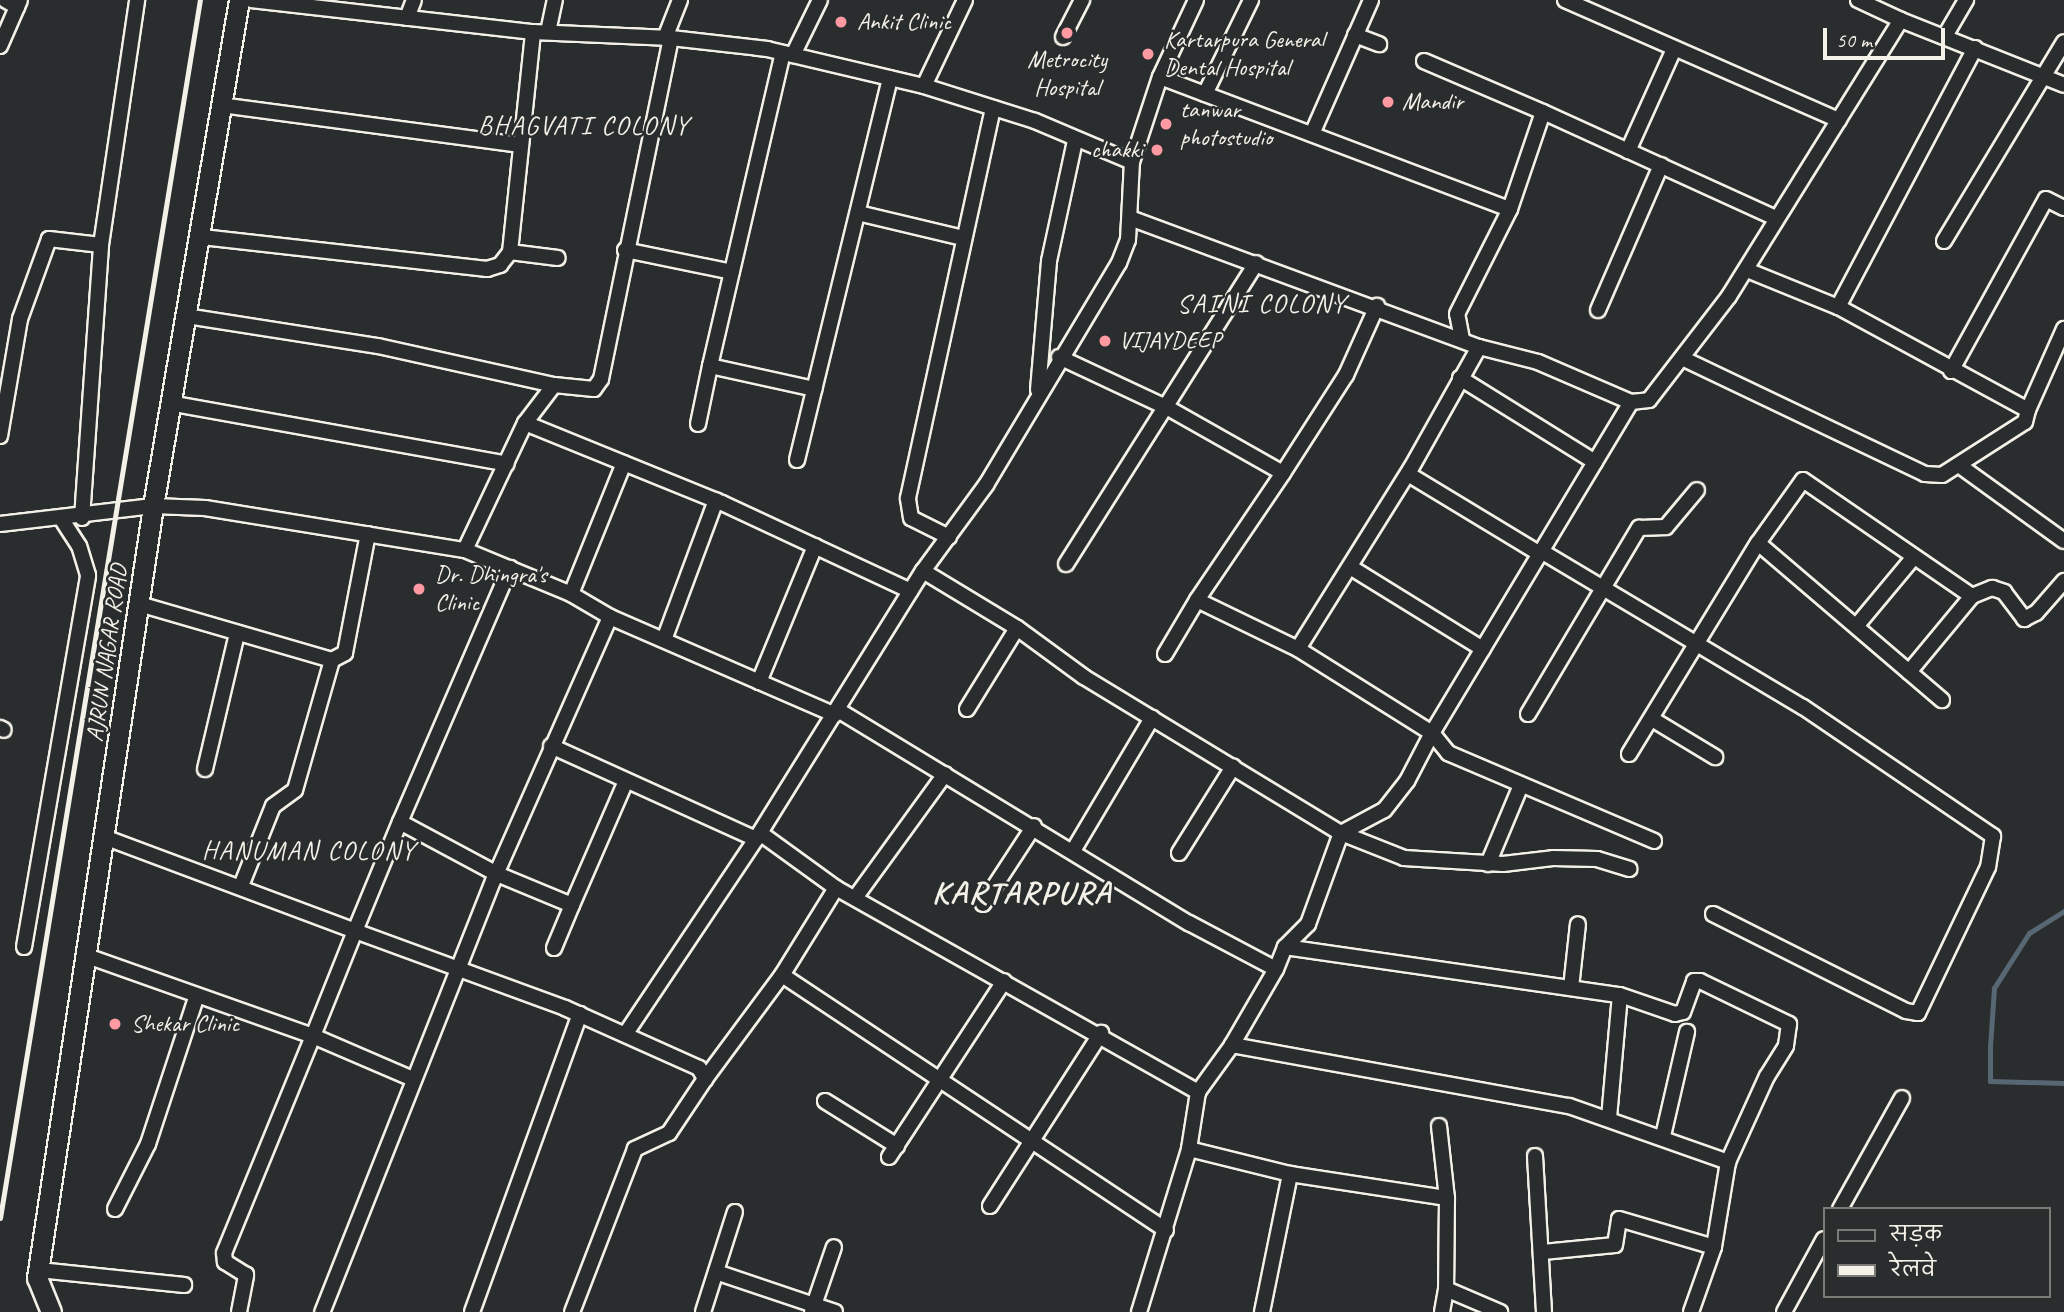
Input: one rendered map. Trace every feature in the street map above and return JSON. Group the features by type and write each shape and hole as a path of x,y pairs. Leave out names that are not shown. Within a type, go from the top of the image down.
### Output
{"street":[{"path":"82,517 102,245 137,0"},
{"name":"AJRUN NAGAR ROAD","path":"51,1312 39,1270 169,403 202,237 239,0"},
{"path":"251,0 540,32 668,38 788,54 924,86 1035,121 1075,141 1132,162"},
{"path":"407,18 414,0"},
{"path":"202,237 487,269 500,265 510,252 519,145 540,32 555,0"},
{"path":"186,316 378,346 554,385 594,389 601,379 668,38 680,0"},
{"path":"698,424 732,272 788,54 820,0"},
{"path":"924,86 965,0"},
{"path":"1063,37 1082,0"},
{"path":"627,1032 758,836 923,571 986,485 1059,357 1119,263 1128,240 1132,162 1160,77 1196,0"},
{"path":"1205,94 1251,0"},
{"path":"1312,134 1371,0"},
{"path":"1564,0 1839,120"},
{"path":"1858,0 2064,85"},
{"path":"1945,36 1966,0"},
{"path":"0,46 14,2"},
{"path":"1130,218 1377,306 1479,347 1538,362 1631,402 1649,400 1684,359 1747,270 1776,218 1901,20"},
{"path":"1356,35 1379,44"},
{"path":"1944,242 2064,42"},
{"path":"1628,150 1674,48"},
{"path":"1838,307 1975,48"},
{"path":"1424,61 1776,218"},
{"path":"1160,77 1510,209"},
{"path":"797,460 890,78"},
{"path":"221,105 519,145"},
{"path":"950,537 911,517 908,498 993,108"},
{"path":"1462,339 1457,314 1510,209 1543,112"},
{"path":"1038,395 1049,261 1075,141"},
{"path":"1598,310 1661,166"},
{"path":"1951,371 2046,200 2064,208"},
{"path":"858,213 964,238"},
{"path":"0,436 20,319 49,239 102,245"},
{"path":"625,250 732,272"},
{"path":"510,252 558,258"},
{"path":"1066,564 1168,408 1255,263"},
{"path":"1747,270 1838,307 1951,371 2028,410"},
{"path":"1165,653 1197,600 1346,375 1377,306"},
{"path":"1684,359 1925,474 1942,475 1960,466 2025,422 2064,329"},
{"path":"1298,649 1408,474 1479,347"},
{"path":"1059,357 1168,408 1283,473"},
{"path":"710,366 816,389"},
{"path":"1460,378 1595,462"},
{"path":"464,550 525,422 554,385"},
{"path":"1139,1312 1189,1149 1198,1092 1232,1045 1276,969 1285,947 1308,924 1341,833 1384,810 1407,781 1432,733 1631,402"},
{"path":"169,403 507,464"},
{"path":"525,422 716,500 911,591"},
{"path":"572,594 624,463"},
{"path":"1960,466 2064,541"},
{"path":"1408,474 1803,707 1993,836 1988,867 1918,1013 1906,1011 1713,914"},
{"path":"1629,754 1700,645 1758,543 1803,480 1972,596"},
{"path":"1528,714 1639,528 1665,527 1697,490"},
{"path":"664,640 716,500"},
{"path":"0,524 62,520 153,506 205,508 464,550 572,594 610,617 836,713 1034,826 1189,923 1276,969"},
{"path":"24,947 88,575 79,546 62,520"},
{"path":"139,604 332,660 345,653 368,534"},
{"path":"1758,543 1858,624 1942,700"},
{"path":"759,682 815,546"},
{"path":"1858,624 1913,558"},
{"path":"1350,567 1483,649"},
{"path":"239,1312 246,1275 225,1262 223,1253 400,822 510,568"},
{"path":"923,571 1017,628 1084,677 1341,833 1374,850 1404,858 1488,864 1597,859 1630,869"},
{"path":"1909,672 1972,596 1992,588 2004,592 2024,619 2036,613 2064,581"},
{"path":"1197,600 1298,649 1432,733 1448,753 1654,841"},
{"path":"322,1312 458,967 551,746 610,617"},
{"path":"967,709 1017,628"},
{"path":"205,769 237,634"},
{"path":"241,886 273,806 295,790 332,660"},
{"path":"1073,851 1152,718"},
{"path":"1652,719 1715,757"},
{"path":"551,746 626,781 758,836 836,888 1101,1033 1198,1092"},
{"path":"1179,853 1233,767"},
{"path":"855,898 945,774"},
{"path":"554,948 626,781"},
{"path":"1488,864 1521,785"},
{"path":"400,822 497,874 572,905"},
{"path":"983,904 1034,826"},
{"path":"104,837 627,1032 699,1068 705,1079"},
{"path":"572,1312 635,1149 669,1133 705,1079 782,975 836,888"},
{"path":"1571,988 1578,924"},
{"path":"1285,947 1620,995 1683,1013 1694,981 1700,981 1790,1024 1787,1046 1767,1076 1728,1162 1714,1247 1691,1312"},
{"path":"87,956 196,998 313,1035 413,1079"},
{"path":"782,975 1166,1230"},
{"path":"825,1101 893,1151 1004,981"},
{"path":"1609,1118 1620,995"},
{"path":"115,1209 148,1144 196,998"},
{"path":"472,1312 580,1014"},
{"path":"1663,1136 1687,1031"},
{"path":"990,1206 1101,1033"},
{"path":"1232,1045 1569,1106 1663,1136 1728,1162"},
{"path":"1841,1207 1902,1098"},
{"path":"1439,1126 1447,1198 1446,1289 1442,1312"},
{"path":"1189,1149 1290,1174 1447,1198"},
{"path":"1535,1156 1544,1252 1544,1312"},
{"path":"1262,1312 1290,1174"},
{"path":"703,1312 735,1212"},
{"path":"1544,1252 1615,1245 1619,1219 1714,1247"},
{"path":"1784,1312 1822,1243"},
{"path":"813,1308 834,1247"},
{"path":"39,1270 184,1285"},
{"path":"716,1272 813,1308 835,1312"},
{"path":"1446,1289 1500,1312"}],"waterway":[{"path":"2064,911 2029,933 1994,988 1990,1046 1990,1081 2064,1083"}],"railway":[{"path":"0,1218 200,0"}],"place":[{"name":"Ankit Clinic","path":"841,22"},
{"name":"Metrocity Hospital","path":"1067,33"},
{"name":"Kartarpura General Dental Hospital","path":"1148,54"},
{"name":"Mandir","path":"1388,102"},
{"name":"tanwar photostudio","path":"1166,124"},
{"name":"chakki","path":"1157,150"},
{"name":"VIJAYDEEP","path":"1105,341"},
{"name":"Dr. Dhingra's Clinic","path":"419,589"},
{"name":"Shekar Clinic","path":"115,1024"}],"district":[{"name":"BHAGVATI COLONY","path":"584,126"},
{"name":"SAINI COLONY","path":"1262,304"},
{"name":"HANUMAN COLONY","path":"309,851"},
{"name":"KARTARPURA","path":"1022,893"}]}
